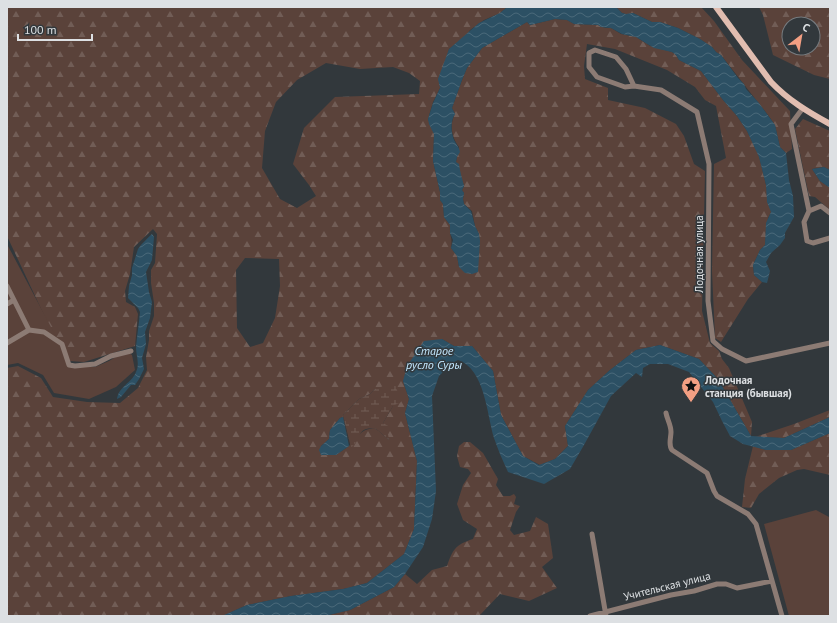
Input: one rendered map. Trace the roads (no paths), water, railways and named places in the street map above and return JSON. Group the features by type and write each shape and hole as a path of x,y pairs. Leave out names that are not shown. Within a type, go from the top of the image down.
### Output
{"main road":[{"path":"716,7 771,82 791,100 830,124"}],"street":[{"name":"Лодочная улица","path":"634,86 626,69 616,57 595,50 589,54 589,67 597,77 625,87 634,86 661,90 697,112 709,164 708,301 713,341 722,349 746,362 830,343"},
{"path":"803,108 791,124 809,211 804,222 807,241 813,243 830,238"},
{"path":"809,211 821,206 830,212"},
{"path":"7,286 29,330"},
{"path":"7,304 14,300"},
{"path":"7,343 29,330 44,332 62,344 68,364 75,366 95,364 111,356 131,351"},
{"path":"666,413 670,424 670,447 672,450 707,472 717,496 748,514 756,524 782,616"},
{"path":"592,534 606,614"},
{"name":"Учительская улица","path":"590,616 606,614 671,595 694,591 717,584 726,584 737,588 772,581"}],"water":[{"path":"506,8 617,8 622,13 633,13 652,22 660,22 678,28 700,39 721,55 775,125 780,147 786,153 789,180 793,196 794,217 785,233 785,238 771,253 766,262 770,271 767,283 762,282 754,275 753,265 760,250 765,245 766,223 771,212 767,202 766,185 759,157 747,131 737,116 701,71 679,60 672,52 654,48 636,37 622,34 611,28 601,27 598,25 574,24 567,20 555,19 530,25 527,22 482,48 467,68 462,80 452,108 455,114 452,120 452,130 454,140 460,152 456,162 459,164 464,186 462,190 464,193 464,204 471,211 480,241 478,272 472,274 465,273 459,267 457,256 451,248 453,240 450,233 450,225 444,217 443,204 440,200 440,192 433,161 434,134 428,119 440,88 438,79 449,49 479,23 500,13"},
{"path":"824,167 830,170 830,188 820,181 812,169"},
{"path":"152,234 154,237 152,260 146,272 152,302 150,318 145,332 146,344 142,358 144,369 135,385 131,385 121,397 117,399 120,391 132,379 137,369 138,363 136,347 140,312 128,298 129,286 132,268 138,249"},
{"name":"Старое русло Суры","path":"442,339 454,346 472,346 493,371 501,415 523,456 539,465 555,459 568,446 565,426 588,390 610,370 636,350 660,345 699,359 718,379 751,436 784,438 830,417 830,433 791,450 766,450 743,444 730,436 713,402 689,372 668,364 650,364 643,368 642,377 636,373 611,396 570,469 544,484 508,472 494,438 484,394 474,373 467,365 458,360 452,363 439,376 432,396 436,491 432,519 423,547 405,574 394,587 350,610 329,615 222,616 247,605 291,596 343,589 367,583 404,554 414,529 417,461 405,413 409,399 403,381 407,366 424,341"},
{"path":"343,417 349,446 336,455 321,455 319,450 321,446 329,439 330,430 340,418"}],"place":[{"name":"Лодочная станция (бывшая)","path":"691,403"}]}
